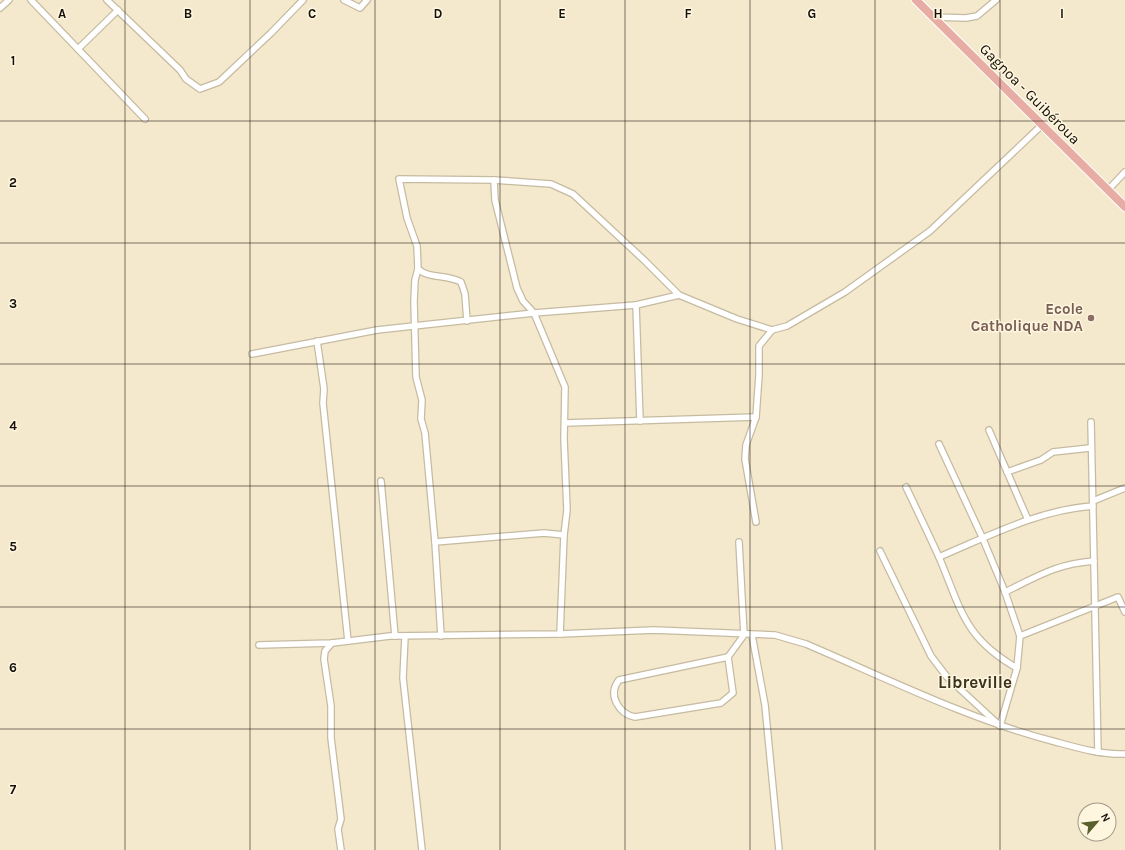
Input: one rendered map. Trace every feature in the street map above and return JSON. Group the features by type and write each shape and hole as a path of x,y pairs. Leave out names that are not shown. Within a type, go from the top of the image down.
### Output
{"main road":[{"name":"Gagnoa - Guibéroua","path":"916,0 1125,207"}],"street":[{"path":"0,8 9,0"},
{"path":"31,0 145,119"},
{"path":"108,0 180,70 186,79 200,89 219,82 271,33 303,0"},
{"path":"344,0 360,8 368,0"},
{"path":"934,17 966,18 977,16 996,0"},
{"path":"78,49 118,10"},
{"path":"441,636 435,542 425,434 421,419 422,400 416,377 414,327 415,280 418,269 417,246 407,218 399,179 494,180 552,184 573,194 644,260 679,296 737,319 772,330 787,326 845,292 930,231 1042,125"},
{"path":"1108,190 1125,172"},
{"path":"494,180 495,200 516,288 523,301 534,312 565,387 567,510 564,535 560,634"},
{"path":"418,269 424,275 452,277 461,282 465,294 467,321"},
{"path":"252,354 377,330 467,321 534,312 636,305 679,296"},
{"path":"636,305 640,421"},
{"path":"756,522 745,459 746,445 756,417 759,375 759,346 772,330"},
{"path":"317,341 324,389 323,403 348,641"},
{"path":"565,424 756,417"},
{"path":"1091,422 1090,448 1093,504 1098,752"},
{"path":"989,430 1028,520"},
{"path":"939,444 983,539 1005,592 1020,636 1017,668 1000,726"},
{"path":"1007,472 1041,460 1053,452 1090,448"},
{"path":"381,480 395,636"},
{"path":"906,487 939,557 967,624 985,646 1002,660 1017,668"},
{"path":"939,557 1028,520 1059,510 1093,504 1125,488"},
{"path":"435,542 544,534 564,535"},
{"path":"728,657 733,693 721,703 635,717 628,716 618,708 614,694 615,687 619,680 623,678 728,657 744,635 739,542"},
{"path":"880,551 931,656 947,678 1000,726"},
{"path":"1005,592 1055,567 1072,563 1094,561"},
{"path":"1020,636 1118,597 1125,612"},
{"path":"259,645 332,643 395,636 560,634 654,630 744,635 775,635 806,644 1000,726 1030,736 1098,752 1125,754"},
{"path":"752,635 765,705 779,850"},
{"path":"405,636 403,678 422,850"},
{"path":"332,643 325,651 324,659 331,706 331,738 341,819 338,829 341,850"}],"place":[{"name":"Ecole Catholique NDA","path":"1091,318"}],"district":[{"name":"Libreville","path":"975,682"}]}
